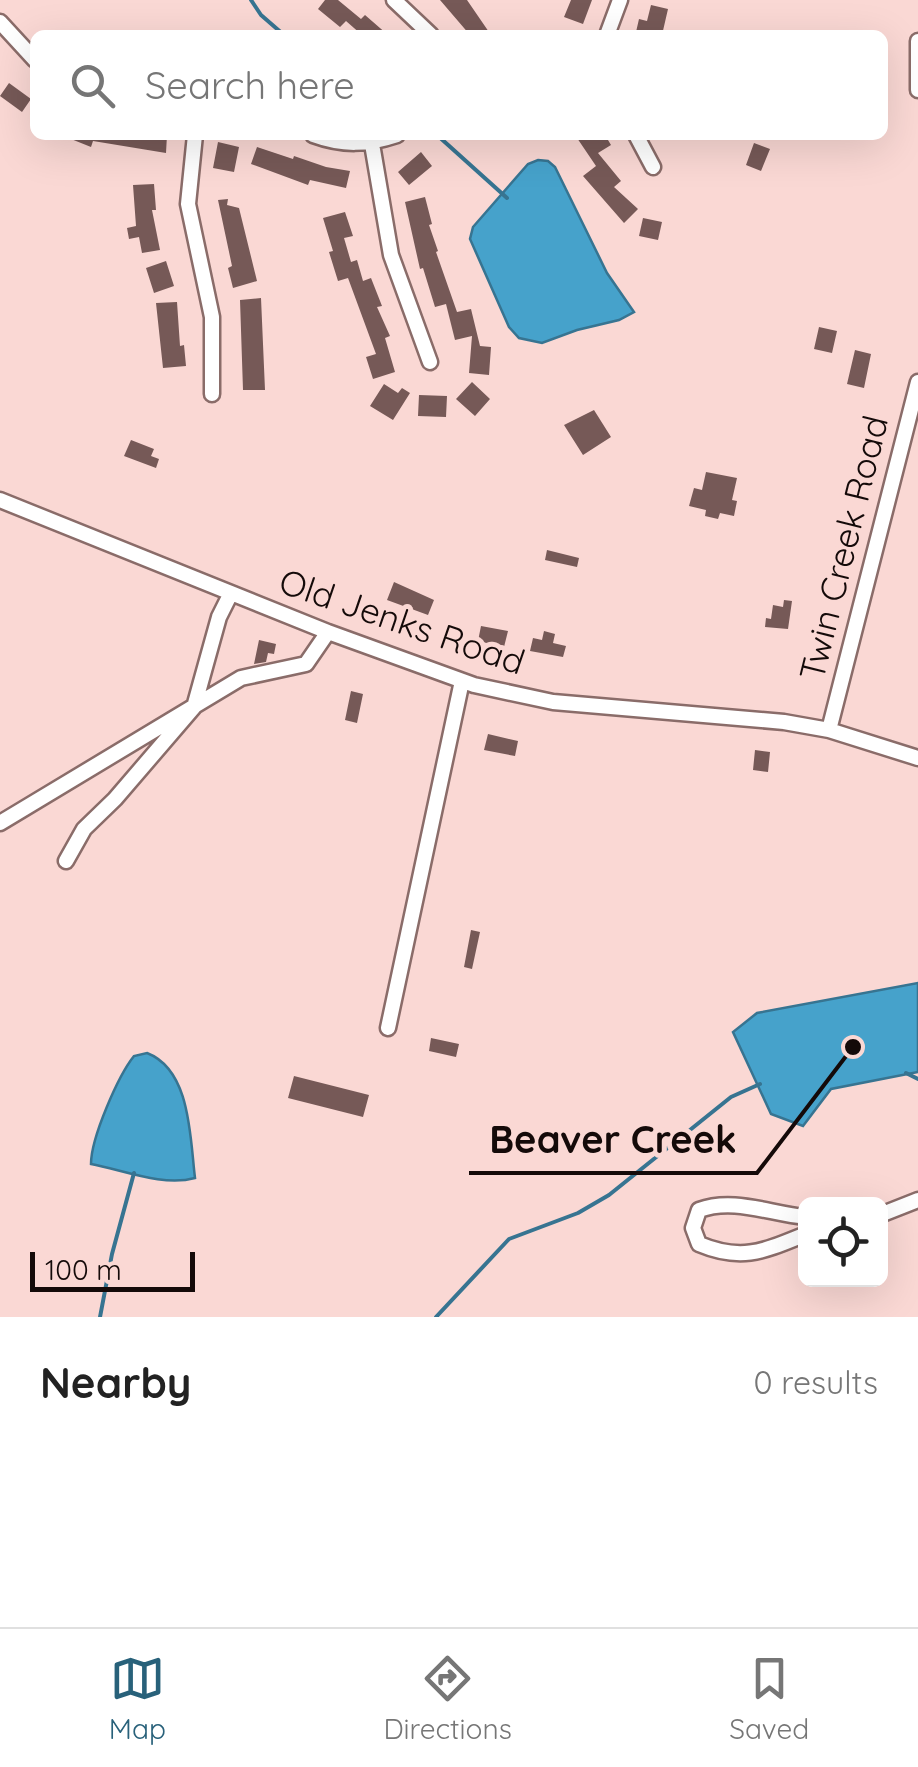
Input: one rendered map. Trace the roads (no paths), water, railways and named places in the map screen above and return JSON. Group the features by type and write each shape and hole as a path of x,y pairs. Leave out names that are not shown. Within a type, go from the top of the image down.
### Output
{"street":[{"path":"608,30 620,0"},
{"path":"400,2 426,30"},
{"path":"0,22 30,55"},
{"path":"918,41 918,90"},
{"path":"194,140 188,204 212,316 212,394"},
{"path":"332,140 372,144 383,140"},
{"path":"639,140 653,166"},
{"path":"372,144 390,255 430,362"},
{"name":"Twin Creek Road","path":"828,730 918,382"},
{"name":"Old Jenks Road","path":"0,500 462,682 553,702 784,722 828,730 918,758"},
{"path":"66,861 84,829 194,707 219,617 231,593"},
{"path":"0,823 240,678 306,664 328,632"},
{"path":"388,1028 462,682"},
{"path":"888,1212 918,1200"},
{"path":"798,1216 731,1204 711,1205 700,1210 694,1228 699,1244 722,1254 740,1256 798,1237"}],"water":[{"path":"538,160 555,167 607,273 634,312 542,343 519,338 509,327 470,239 473,227 528,164"},
{"path":"918,983 918,1072 831,1089 803,1126 771,1114 733,1032 757,1013"},
{"path":"147,1053 172,1074 180,1089 195,1178 156,1179 91,1164 100,1124 121,1078 134,1056"}],"waterway":[{"path":"251,0 278,30"},
{"path":"443,140 507,198"},
{"path":"906,1073 918,1079"},
{"path":"436,1317 509,1239 578,1213 609,1195 731,1097 760,1084"},
{"path":"100,1317 134,1173"}],"place":[{"name":"Beaver Creek","path":"853,1047"}]}
